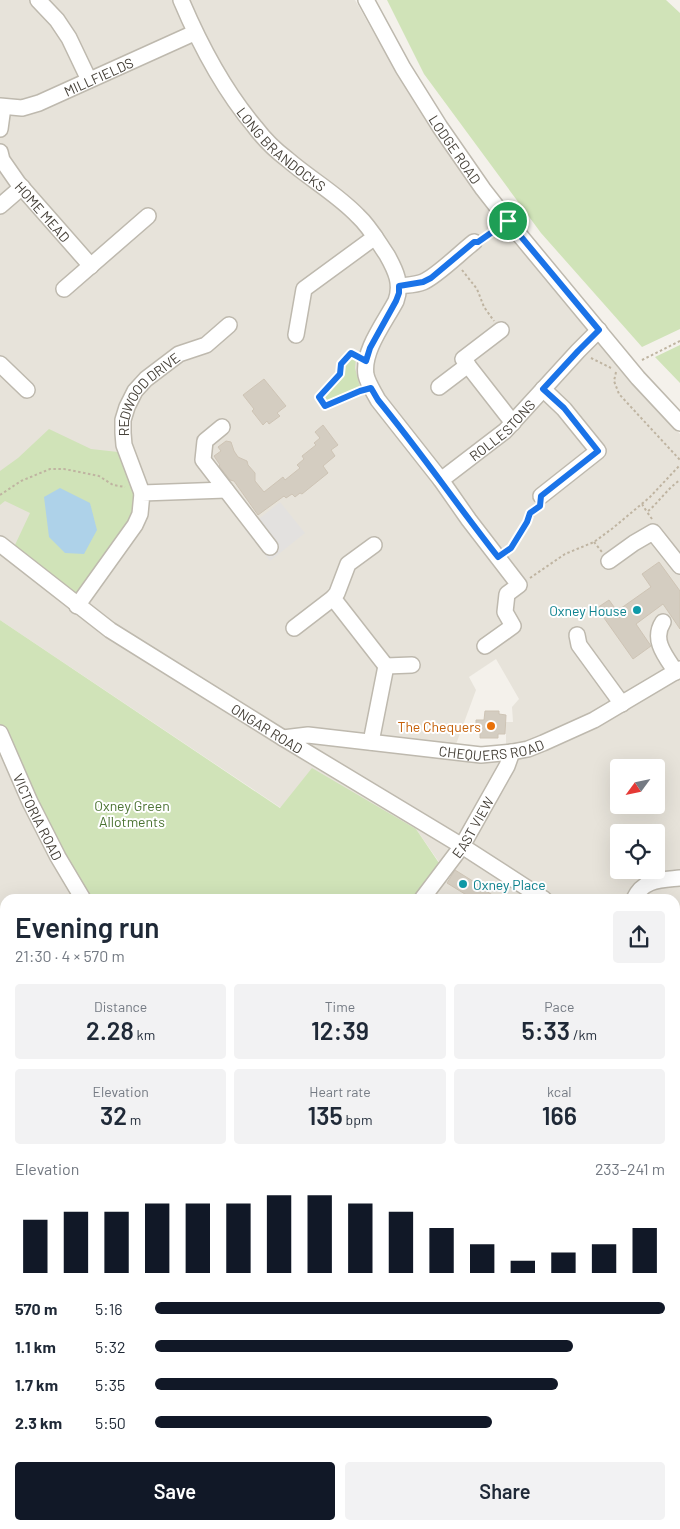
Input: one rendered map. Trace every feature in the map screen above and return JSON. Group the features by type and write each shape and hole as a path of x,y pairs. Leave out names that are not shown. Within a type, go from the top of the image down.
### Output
{"street":[{"path":"38,0 57,20 69,38 89,80"},
{"name":"LONG BRANDOCKS","path":"181,0 194,33 229,93 256,129 285,158 358,215 375,236 396,272 399,286"},
{"name":"LODGE ROAD","path":"366,0 403,68 440,128 483,189 628,366 680,422"},
{"name":"MILLFIELDS","path":"2,107 22,108 39,103 194,33"},
{"path":"0,129 2,107"},
{"name":"HOME MEAD","path":"0,152 2,160 22,187 91,266"},
{"path":"0,206 22,187"},
{"path":"64,289 148,216"},
{"path":"296,334 304,289 375,236"},
{"path":"474,242 431,278 423,282 399,286 396,301 370,348 366,361 366,377 378,400 519,585 507,594 505,612 513,626 485,646"},
{"name":"REDWOOD DRIVE","path":"77,606 135,525 140,514 142,493 124,439 124,420 127,406 135,391 146,379 179,354 206,345 229,325"},
{"path":"501,330 463,359 513,423"},
{"name":"ROLLESTONS","path":"440,480 497,438 513,423 599,330"},
{"path":"0,364 28,390"},
{"path":"439,387 468,365"},
{"path":"541,496 598,451 564,408 543,389"},
{"path":"222,427 205,441 203,460 270,547"},
{"path":"142,493 226,490"},
{"path":"609,561 653,532 680,566"},
{"name":"ONGAR ROAD","path":"0,544 110,630 283,738 462,846 536,894"},
{"path":"294,628 333,598 348,564 374,545"},
{"path":"333,598 386,666 371,742"},
{"path":"663,622 659,628 659,643 678,670"},
{"path":"577,635 579,645 622,704"},
{"path":"386,666 412,665"},
{"name":"CHEQUERS ROAD","path":"283,738 308,735 481,754 512,752 528,749 568,732 622,704 678,670"},
{"name":"VICTORIA ROAD","path":"0,733 30,802 50,842 81,894"},
{"name":"EAST VIEW","path":"426,894 462,846 507,766 512,752"},
{"path":"637,894 646,884 652,881 680,878"}],"path":[{"path":"474,242 478,242 508,221"},
{"path":"453,259 477,289 484,308 501,330"},
{"path":"628,366 680,341"},
{"path":"578,351 616,371 614,381 619,394 680,460"},
{"path":"366,361 351,353 341,364 340,374 319,397 325,406 371,388"},
{"path":"519,585 565,554 594,542 642,504 680,465"},
{"path":"0,495 21,481 50,469 64,469 99,476 113,485 142,493"},
{"path":"647,512 656,505 664,492 680,480"},
{"path":"500,559 511,548 527,522 530,513 540,506 541,496"},
{"path":"642,504 653,521 653,532"}],"shaded area":[{"path":"0,0 355,0 376,37 477,188 631,379 680,434 680,894 423,894 439,862 416,829 281,808 0,620","holes":["496,659 519,699 512,707 513,722 506,722 506,746 483,748 455,747 476,690 469,677"]},
{"path":"280,502 305,533 270,561 245,530"},
{"path":"0,733 80,894 0,894"}],"green space":[{"path":"387,0 666,0 680,13 680,329 642,347 541,233 424,74"},
{"path":"680,345 680,383 655,357"},
{"path":"351,353 356,357 355,368 361,391 325,406 319,397 339,374 341,364"},
{"path":"49,429 91,449 127,453 138,505 128,525 77,602 14,547 30,513 5,501 0,505 0,471 18,458"},
{"name":"Oxney Green Allotments","path":"0,620 280,808 312,768 416,829 444,871 424,894 80,894 0,733"}],"water":[{"path":"60,488 90,503 97,530 84,554 65,553 49,537 44,497"}],"building":[{"path":"264,379 286,406 277,413 280,416 269,424 267,421 263,425 243,395"},
{"path":"323,425 338,445 331,450 335,456 323,466 328,473 302,494 300,493 295,497 292,494 286,498 284,496 258,515 234,481 230,480 219,466 214,456 221,451 218,447 226,441 231,442 238,457 247,461 255,473 255,481 264,492 283,477 285,480 300,468 297,465 304,459 302,456 316,445 314,443 320,438 315,432"},
{"name":"Oxney House","path":"659,562 680,591 680,629 663,604 636,624 651,646 633,659 597,608 609,600 617,611 651,587 642,574"},
{"name":"The Chequers","path":"485,711 499,711 499,714 506,715 505,734 498,734 498,738 480,738 480,731 476,731 476,720 484,720"},
{"name":"Oxney Place","path":"455,870 491,894 465,894 447,883"}],"place":[{"name":"Oxney House","path":"637,610"},
{"name":"The Chequers","path":"491,726"},
{"name":"Oxney Place","path":"463,884"}],"route":[{"path":"508,221 599,330 543,389 564,408 598,451 541,496 540,506 530,513 527,522 511,548 498,557 378,400 371,388 325,406 319,397 340,374 341,364 351,353 366,361 370,348 396,301 399,286 413,285 431,278 474,242 478,242 508,221"}]}
